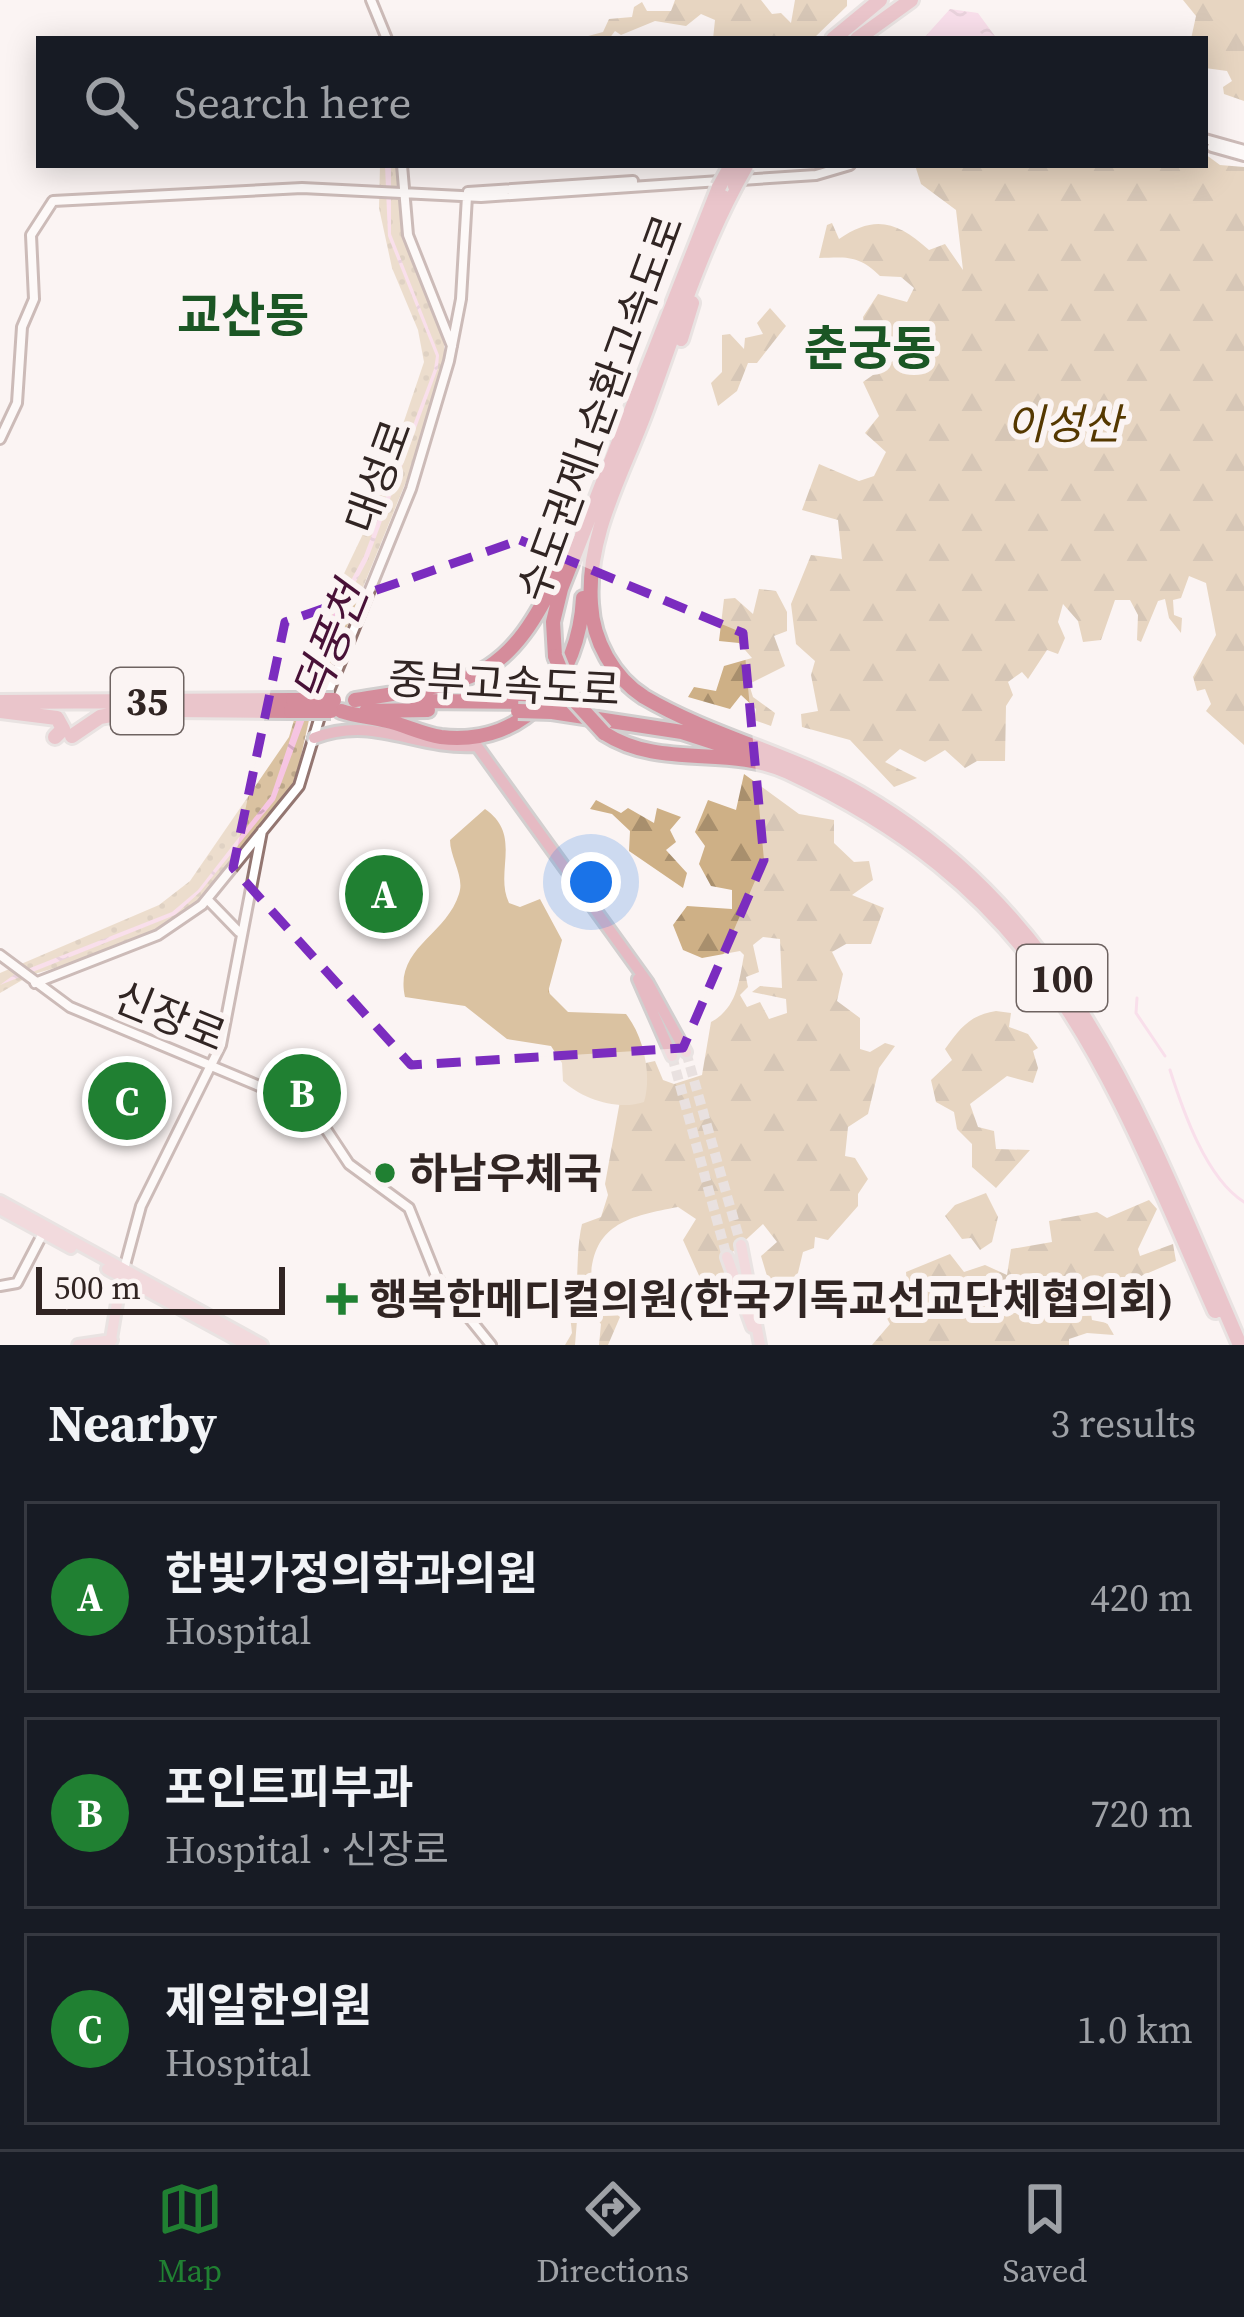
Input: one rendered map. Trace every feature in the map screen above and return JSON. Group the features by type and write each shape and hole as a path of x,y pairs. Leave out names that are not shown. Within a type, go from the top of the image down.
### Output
{"highway":[{"path":"837,36 880,0"},
{"path":"851,36 895,0"},
{"path":"861,36 911,0"},
{"name":"수도권제1순환고속도로","path":"734,174 707,228 604,516 592,568 591,607 599,644 634,691 720,733 810,768 899,818 993,896 1066,983 1116,1065 1242,1343"},
{"path":"681,339 702,248"},
{"name":"수도권제1순환고속도로","path":"702,248 556,603 555,656 572,698 604,734 658,756 722,757 782,769 868,812 987,903 1046,975 1124,1107 1230,1345"},
{"path":"335,707 426,734 468,737 518,721 550,696 578,644 598,515 663,359"},
{"path":"632,447 662,393"},
{"path":"355,700 450,686 505,657 540,611 604,480"},
{"path":"133,679 138,703"},
{"path":"0,706 68,688"},
{"path":"119,690 138,703"},
{"name":"중부고속도로","path":"335,707 355,700 553,708 720,733"},
{"path":"93,732 92,724 138,703 215,701"},
{"name":"중부고속도로","path":"0,706 215,701 292,706"},
{"path":"0,706 57,718 63,729 56,736"},
{"name":"중부고속도로","path":"0,706 522,706"},
{"name":"중부고속도로","path":"553,708 682,732 782,769"},
{"path":"72,736 92,721 113,714"}],"main road":[{"path":"314,738 358,727 423,744 477,746 508,782 649,983 686,1052"},
{"path":"626,955 672,1055"},
{"path":"0,1205 247,1345"},
{"path":"0,1205 42,1235 262,1345"},
{"path":"741,1245 759,1345"},
{"path":"727,1256 759,1345"},
{"path":"88,1344 113,1343 122,1274"},
{"path":"117,1302 126,1292 141,1288"}],"street":[{"path":"370,0 386,36"},
{"path":"1208,143 1244,153"},
{"path":"402,168 398,195 409,235 453,347"},
{"path":"0,439 16,403 22,327 34,299 31,235 53,201 302,188 377,196 816,168"},
{"path":"398,195 467,196 734,174 797,177 837,168"},
{"name":"대성로","path":"34,983 158,935 207,899 300,784 348,633 411,489 453,347 467,196"},
{"path":"442,328 446,334 457,329"},
{"path":"122,1274 141,1206 212,1065 241,927 254,891 262,831"},
{"path":"207,899 241,927"},
{"name":"신장로","path":"0,956 70,1007 315,1110 346,1160 409,1208 437,1278 491,1345"},
{"path":"0,1286 17,1283 42,1235"}],"highlighted area":[{"path":"520,540 743,633 764,860 683,1048 411,1065 233,868 285,622"}],"shaded area":[{"path":"380,168 397,168 402,227 444,343 444,366 414,462 309,720 295,783 207,893 175,921 92,957 31,975 0,993 0,973 159,905 190,881 289,737 327,609 373,513 424,362 418,330 392,268 379,208"},
{"path":"485,809 503,830 509,903 520,907 540,899 562,940 548,992 568,1012 626,1014 645,1056 644,1102 623,1105 590,1098 563,1081 562,1063 551,1046 507,1039 465,1006 405,997 407,966 444,921 459,894 450,840"}],"green space":[{"path":"675,0 761,0 772,14 781,13 791,23 795,0 847,0 847,6 816,36 713,36 715,20 701,14 686,26 655,21 621,35 615,31 611,36 588,36 603,32 609,19 632,17 634,7 642,2 647,11 671,11"},
{"path":"1183,0 1244,0 1244,101 1224,94 1223,87 1232,81 1227,71 1208,68 1208,36 1192,36 1196,16"},
{"name":"이성산","path":"1208,156 1220,165 1244,167 1244,745 1206,711 1211,704 1205,689 1197,691 1193,677 1216,635 1206,583 1189,576 1181,598 1173,600 1174,615 1182,618 1181,633 1169,618 1165,599 1158,601 1141,642 1137,640 1138,615 1130,600 1115,600 1101,640 1083,642 1078,621 1063,604 1058,622 1065,638 1058,654 1047,650 1028,679 1022,672 1008,682 1013,695 1006,706 1005,761 977,761 965,768 945,750 925,762 900,749 885,762 917,778 894,787 850,740 802,727 801,714 818,711 811,675 815,661 796,644 791,604 811,555 842,559 838,520 802,510 819,464 859,481 874,476 886,452 865,433 879,416 863,382 897,358 866,346 863,317 878,294 907,302 914,288 901,277 880,276 859,261 819,258 827,225 832,223 839,239 875,224 907,233 929,250 945,244 963,270 956,210 921,184 916,168 1208,168"},
{"path":"770,308 786,326 757,363 748,363 737,391 718,406 711,383 722,372 722,335 730,334 744,349 745,338 763,334 757,323"},
{"path":"759,589 776,591 787,612 787,631 774,636 785,666 749,684 753,697 775,713 771,726 754,720 756,709 741,695 730,709 688,697 694,687 716,691 724,666 752,658 739,643 719,641 724,599 735,598 753,614"},
{"path":"744,774 799,814 834,820 834,843 854,862 869,861 873,880 852,895 884,908 871,944 846,944 832,952 843,974 837,1001 860,1018 860,1049 870,1052 885,1043 895,1046 879,1068 868,1114 848,1127 845,1156 855,1158 868,1179 858,1194 858,1206 828,1240 815,1237 814,1248 803,1252 797,1277 770,1286 761,1256 777,1242 763,1224 725,1259 732,1296 725,1299 706,1291 683,1240 696,1219 678,1207 641,1215 613,1228 596,1252 591,1291 620,1317 608,1345 599,1345 601,1324 589,1310 578,1308 575,1345 565,1345 572,1333 568,1297 575,1298 582,1224 601,1217 608,1195 605,1184 620,1101 553,1045 500,897 547,977 551,1004 641,1064 655,1061 663,1080 674,1084 702,1075 711,1022 732,1002 744,955 740,951 702,958 683,950 673,925 687,906 732,909 732,890 711,886 699,864 705,846 695,832 708,800 736,810","holes":["763,937 780,939 782,988 760,986 752,992 786,999 787,1013 769,1019 760,1002 747,1007 740,995 748,987 746,977 759,972 753,945"]},
{"path":"596,800 621,813 628,808 654,823 657,808 681,817 670,830 676,842 666,850 687,873 683,888 629,851 630,831 612,814 590,809"},
{"path":"996,1011 1011,1013 1009,1027 1028,1034 1038,1048 1033,1051 1038,1068 1033,1083 1007,1076 970,1104 978,1127 994,1131 996,1149 1030,1150 996,1188 972,1167 972,1144 957,1129 954,1112 936,1102 931,1080 952,1060 945,1049 961,1029 972,1019"},
{"path":"986,1193 998,1217 992,1242 980,1250 971,1238 962,1239 945,1216 955,1205"},
{"path":"1149,1200 1157,1209 1138,1249 1140,1256 1173,1244 1176,1261 1132,1280 1124,1295 1090,1307 1092,1320 1107,1323 1114,1335 1087,1333 1069,1339 1069,1345 872,1345 890,1324 881,1307 907,1285 906,1272 950,1254 964,1272 985,1265 1007,1275 1011,1249 1052,1242 1049,1221 1097,1212 1107,1218"}],"water":[{"path":"950,9 978,13 995,36 926,36"},
{"path":"385,168 391,168 391,234 439,355 438,368 368,559 335,621 322,673 275,800 200,892 175,915 0,985 15,974 172,912 198,890 271,796 331,618 364,556 434,369 436,356 388,236"}],"waterway":[{"path":"1137,998 1136,1013 1165,1056"},
{"path":"1170,1070 1207,1160 1244,1202"}],"tunnel":[{"path":"686,1052 741,1245"},
{"path":"672,1056 727,1257"}],"place":[{"name":"한빛가정의학과의원","path":"384,894"},
{"name":"포인트피부과","path":"302,1093"},
{"name":"제일한의원","path":"127,1101"},
{"name":"하남우체국","path":"385,1173"},
{"name":"행복한메디컬의원(한국기독교선교단체협의회)","path":"342,1299"}],"district":[{"name":"교산동","path":"243,315"},
{"name":"춘궁동","path":"870,348"}],"water label":[{"name":"덕풍천","path":"330,643"}]}
